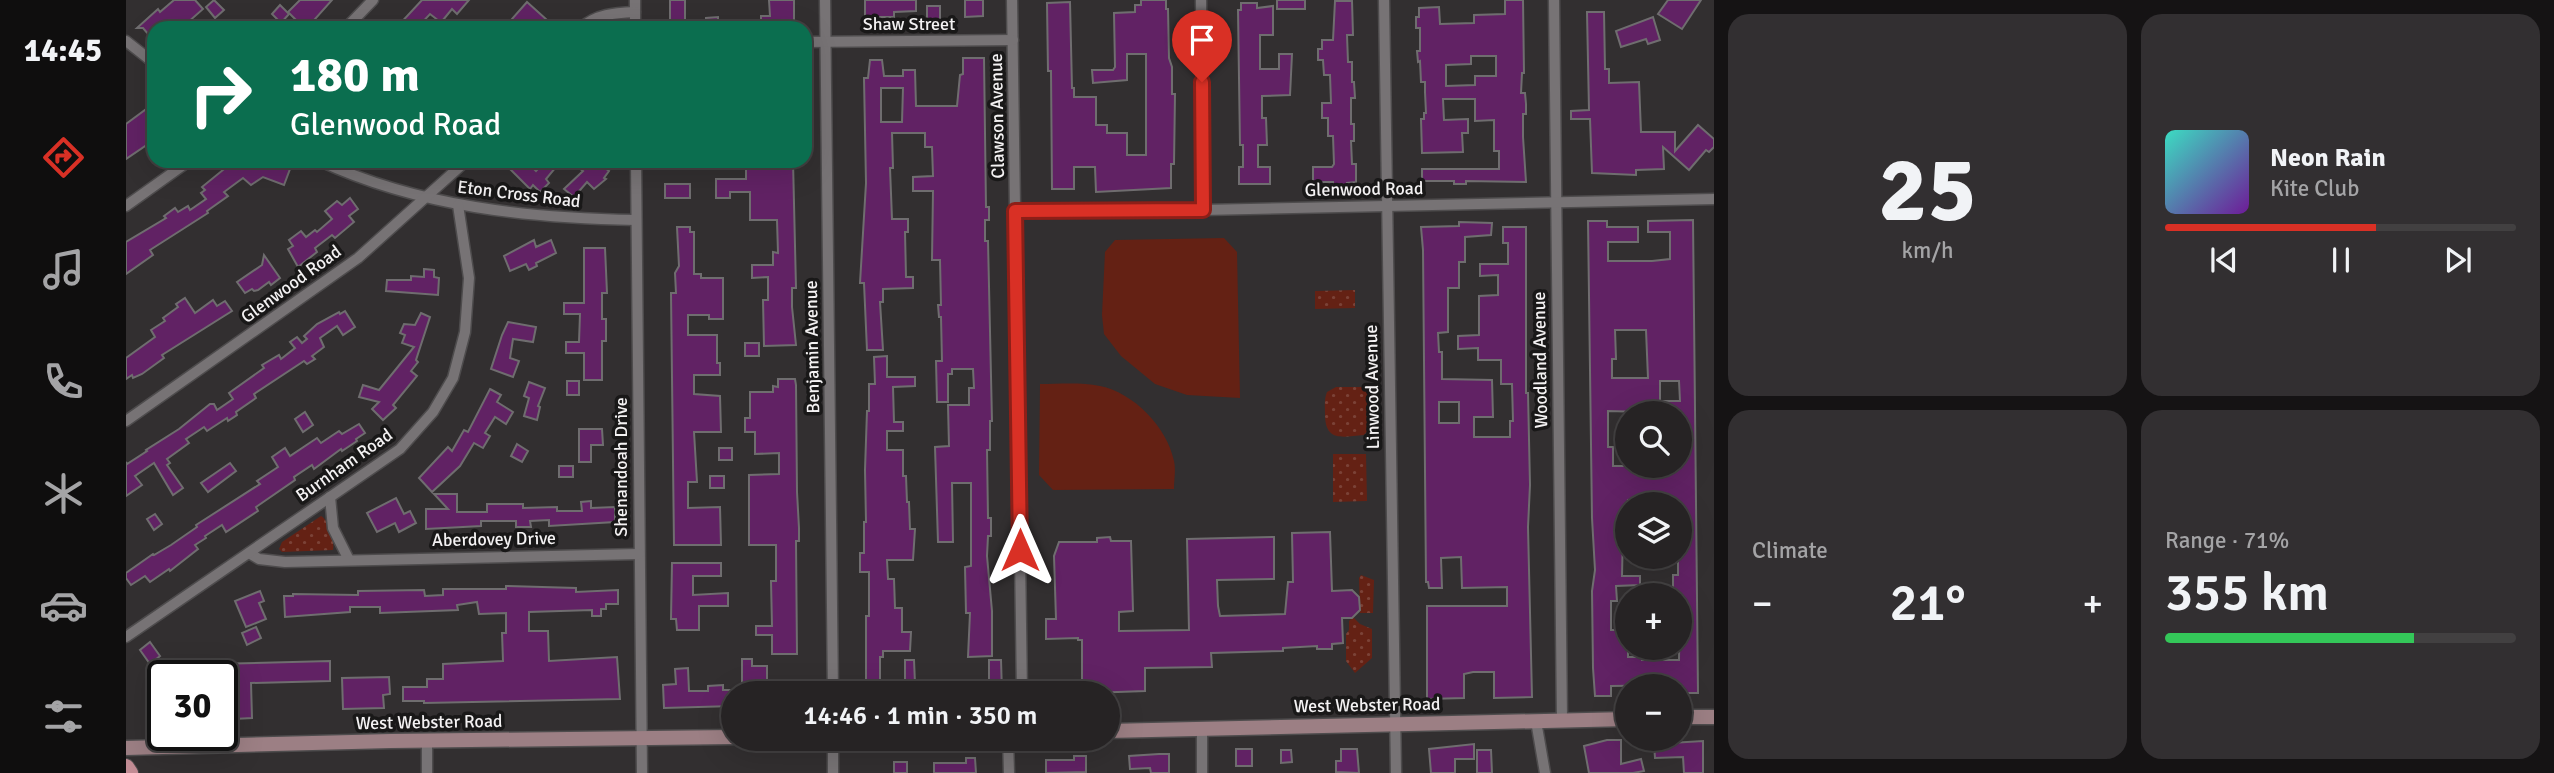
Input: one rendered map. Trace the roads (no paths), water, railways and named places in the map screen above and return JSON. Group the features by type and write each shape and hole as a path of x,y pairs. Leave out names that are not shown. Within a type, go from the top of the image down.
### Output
{"main road":[{"path":"126,767 130,773"}],"street":[{"path":"353,21 373,0"},
{"name":"Benjamin Avenue","path":"825,0 833,681"},
{"name":"Clawson Avenue","path":"1012,0 1022,681"},
{"path":"1201,0 1203,210"},
{"name":"Linwood Avenue","path":"1384,0 1396,773"},
{"name":"Woodland Avenue","path":"1554,0 1562,720"},
{"path":"590,21 635,6"},
{"name":"Shaw Street","path":"812,42 1013,40"},
{"path":"126,41 147,58"},
{"path":"126,206 179,168"},
{"name":"Eton Cross Road","path":"341,168 458,205 547,217 636,220"},
{"name":"Glenwood Road","path":"126,421 358,258 458,168"},
{"name":"Shenandoah Drive","path":"636,168 642,773"},
{"name":"Glenwood Road","path":"1015,211 1203,210 1714,199"},
{"name":"Burnham Road","path":"126,638 400,449 433,412 453,378 465,332 470,295 458,205"},
{"path":"330,497 333,528 349,560"},
{"name":"Aberdovey Drive","path":"249,553 270,561 639,554"},
{"path":"1692,717 1714,716"},
{"name":"West Webster Road","path":"1120,731 1615,719"},
{"path":"1536,721 1545,773"},
{"path":"1202,728 1202,773"},
{"name":"West Webster Road","path":"126,748 721,737"},
{"path":"427,741 427,773"},
{"path":"833,751 833,773"},
{"path":"1008,751 1009,773"}]}
